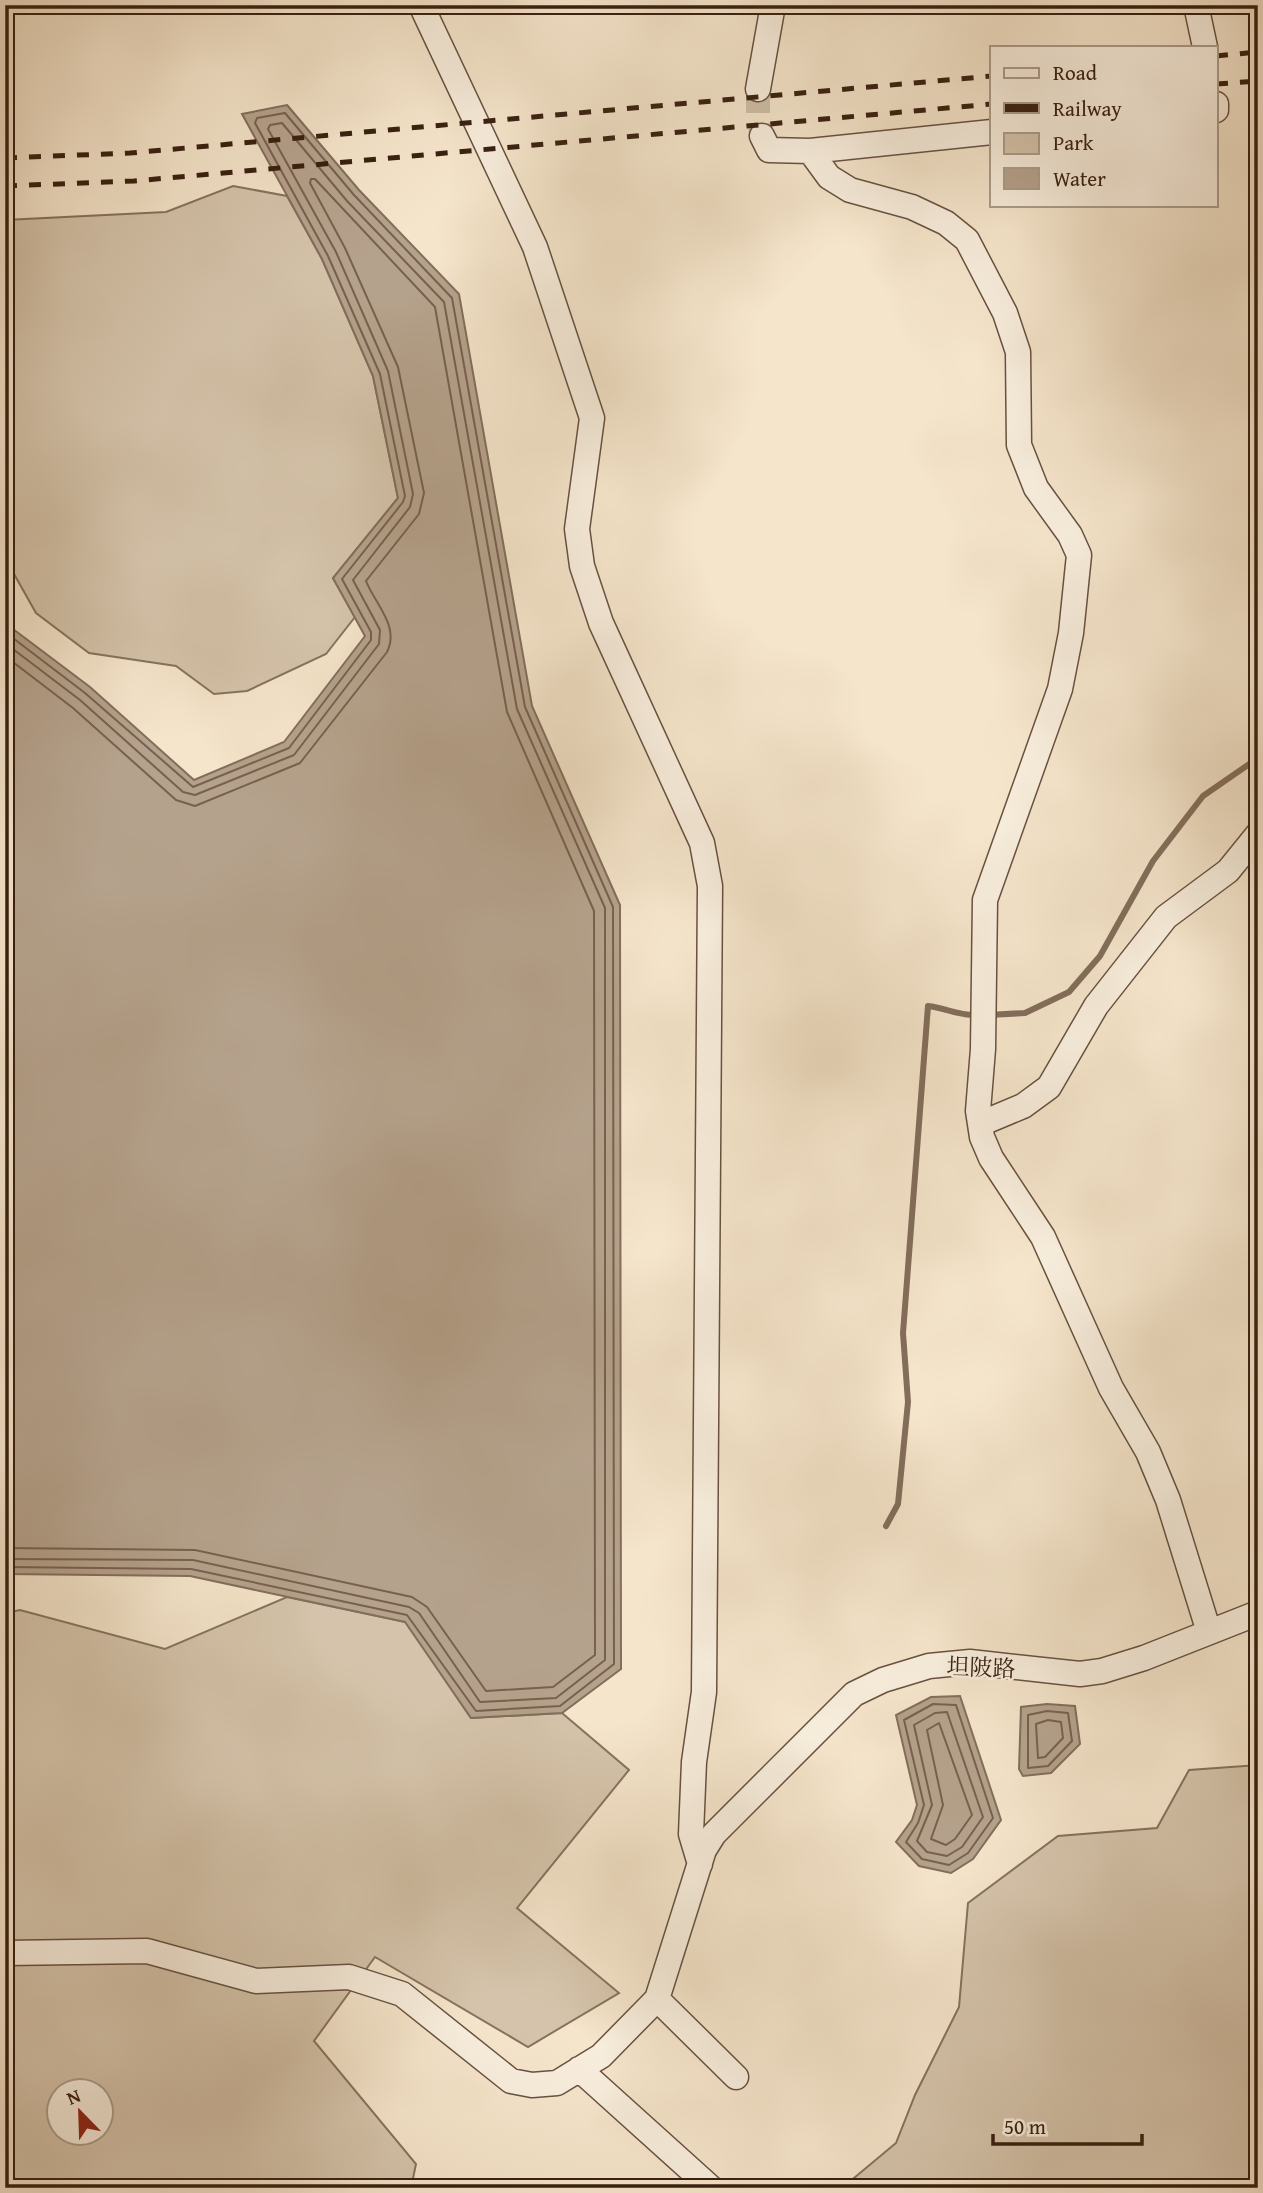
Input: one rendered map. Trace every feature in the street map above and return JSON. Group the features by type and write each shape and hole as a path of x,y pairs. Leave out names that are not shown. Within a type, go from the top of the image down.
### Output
{"street":[{"path":"758,89 773,5"},
{"path":"1196,5 1205,46"},
{"path":"428,9 535,247 592,418 577,528 582,566 601,623 702,843 710,886 704,1692 694,1762 691,1834 700,1864"},
{"path":"762,136 769,150 810,151 990,132"},
{"path":"810,151 829,177 850,190 912,207 946,223 967,240 1005,313 1018,352 1019,445 1036,488 1070,534 1079,555 1071,633 1060,689 985,900 983,1049 978,1111 991,1158 1043,1237 1111,1388 1148,1451 1168,1500 1209,1632"},
{"path":"980,1124 1023,1106 1049,1087 1096,1006 1166,917 1228,871 1258,834"},
{"name":"坦陂路","path":"657,1999 700,1864 714,1834 854,1693 883,1680 929,1666 970,1662 1080,1674 1102,1671 1258,1613"},
{"path":"5,1953 147,1951 256,1981 349,1977 402,1994 511,2081 532,2085 556,2083 601,2056 657,1999 736,2077"},
{"path":"579,2069 711,2188"}],"green space":[{"path":"233,186 287,196 322,259 373,376 398,498 333,578 355,617 326,654 247,691 214,694 176,666 89,653 36,613 5,558 5,220 166,212"},
{"path":"287,1597 406,1622 471,1718 562,1713 629,1770 517,1908 619,1993 528,2047 375,1957 314,2041 416,2164 411,2188 5,2188 5,1613 20,1610 165,1649"},
{"path":"1258,1765 1258,2188 842,2188 896,2143 915,2095 959,2007 968,1903 1058,1836 1157,1828 1189,1770"}],"water":[{"path":"287,105 359,190 459,294 532,706 620,905 621,1669 562,1713 471,1718 405,1622 190,1576 5,1574 5,623 90,687 194,780 284,742 365,636 333,578 398,498 373,376 322,259 242,114"},
{"path":"960,1696 1001,1820 973,1859 951,1873 919,1866 896,1842 912,1820 917,1805 896,1715 931,1697"},
{"path":"1047,1704 1075,1706 1080,1744 1051,1773 1023,1776 1019,1769 1021,1707"}],"waterway":[{"path":"988,1015 1025,1013 1069,992 1100,956 1153,861 1203,796 1258,758"},
{"path":"886,1526 898,1504 908,1402 903,1333 928,1006 977,1015"}],"tunnel":[{"path":"758,89 758,117 762,136"}],"railway":[{"path":"1218,56 1258,52"},
{"path":"5,158 130,153 990,76"},
{"path":"1218,84 1258,81"},
{"path":"5,186 134,181 990,104"}]}
